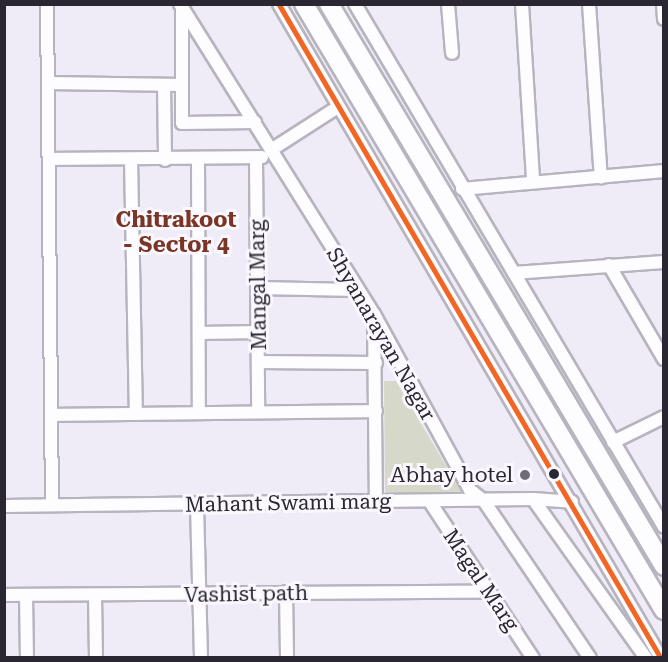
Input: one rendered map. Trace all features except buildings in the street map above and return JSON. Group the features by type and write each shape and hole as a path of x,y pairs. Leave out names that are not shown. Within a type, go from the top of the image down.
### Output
{"highway":[{"path":"304,4 663,610"},
{"path":"329,4 663,567"}],"street":[{"path":"46,4 50,159 52,505"},
{"path":"279,4 661,657"},
{"path":"355,4 663,527"},
{"path":"448,4 452,53"},
{"path":"522,4 533,181"},
{"path":"589,4 601,178"},
{"path":"663,4 663,19"},
{"path":"181,5 182,123 255,122"},
{"name":"Shyanarayan Nagar","path":"181,5 374,314 470,490 484,501 590,657"},
{"path":"48,84 182,85"},
{"path":"164,85 165,160"},
{"path":"50,159 256,158 273,154 338,107"},
{"name":"Mangal Marg","path":"256,158 258,412"},
{"path":"131,159 136,414"},
{"path":"198,159 199,412"},
{"path":"462,189 663,171"},
{"path":"514,273 663,262"},
{"path":"609,265 663,359"},
{"path":"258,288 357,290"},
{"path":"374,314 376,503"},
{"path":"199,333 259,332"},
{"path":"259,362 376,363"},
{"path":"52,415 376,411"},
{"path":"613,442 663,417"},
{"path":"533,499 646,657"},
{"name":"Mahant Swami marg","path":"4,506 376,503 533,499 572,502"},
{"name":"Magal Marg","path":"430,502 533,657"},
{"path":"197,505 201,657"},
{"path":"286,592 287,657"},
{"name":"Vashist path","path":"4,596 488,592"},
{"path":"26,595 27,657"},
{"path":"95,595 96,657"}],"shaded area":[{"path":"384,381 396,381 461,491 400,498 385,492"}],"transit line":[{"path":"279,4 661,658"}],"place":[{"name":"Abhay hotel","path":"525,475"}],"district":[{"name":"Chitrakoot - Sector 4","path":"176,232"}]}
